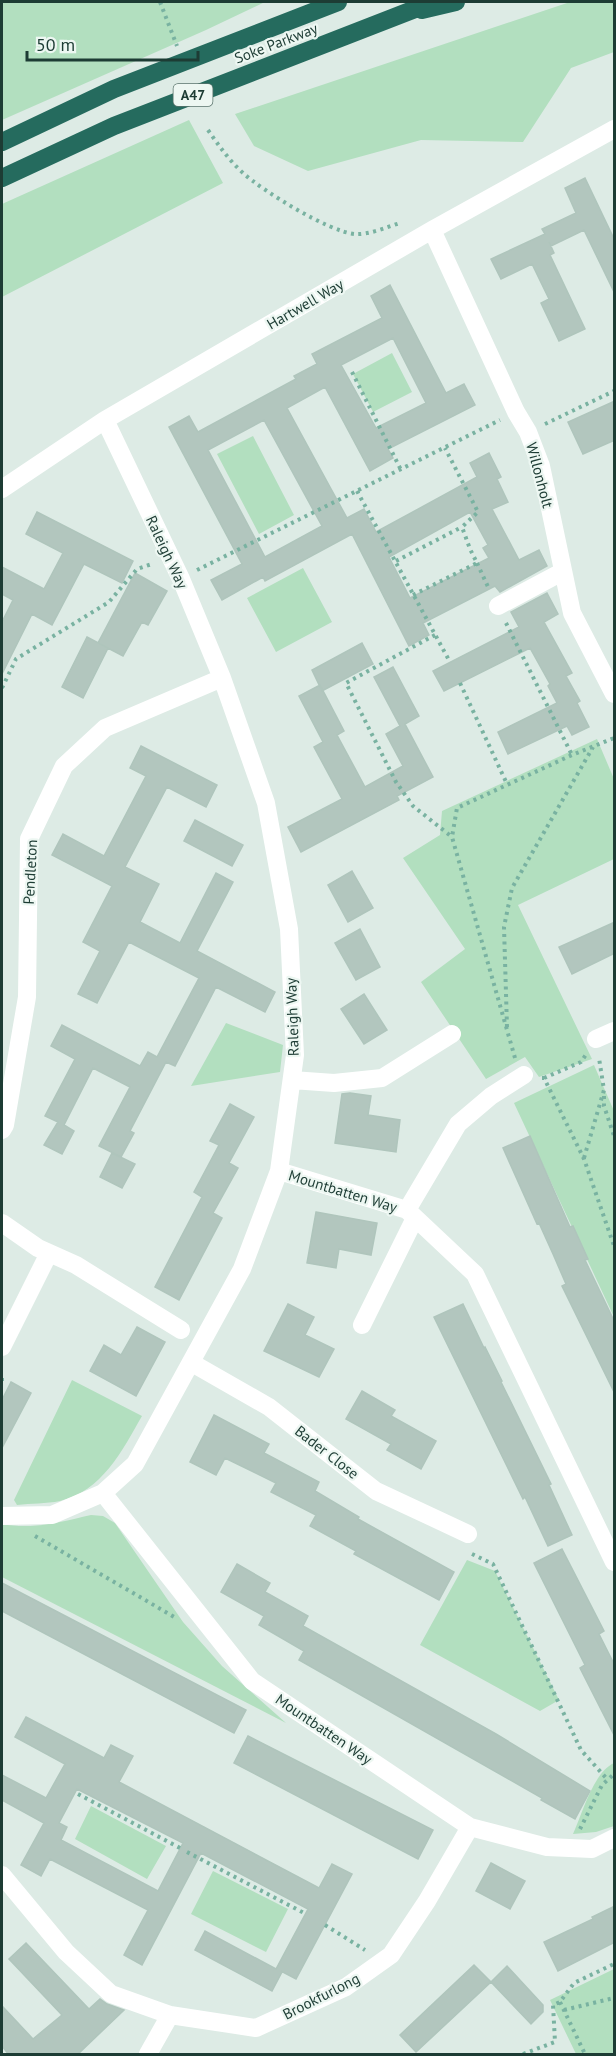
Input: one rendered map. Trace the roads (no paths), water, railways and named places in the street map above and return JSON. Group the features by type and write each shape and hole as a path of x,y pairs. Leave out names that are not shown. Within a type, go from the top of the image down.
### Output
{"highway":[{"name":"Soke Parkway","path":"2,142 114,89 338,2"},
{"name":"Soke Parkway","path":"2,178 114,126 433,2"},
{"name":"A47","path":"388,19 456,2"}],"street":[{"name":"Hartwell Way","path":"2,489 105,420 432,230 615,129"},
{"name":"Willonholt","path":"432,230 516,412 528,432 541,466 572,613 615,694"},
{"name":"Raleigh Way","path":"2,1516 52,1515 103,1493 135,1464 242,1269 279,1171 295,1055 289,929 266,802 222,678 177,571 105,420"},
{"path":"498,606 562,572"},
{"name":"Pendleton","path":"2,1130 5,1125 27,997 29,839 64,766 105,728 222,678"},
{"path":"596,1039 615,1030"},
{"path":"292,1080 334,1083 382,1078 452,1034"},
{"name":"Mountbatten Way","path":"411,1214 458,1124 491,1096 524,1075"},
{"name":"Mountbatten Way","path":"279,1171 411,1214 475,1274 615,1562"},
{"path":"362,1325 411,1214"},
{"path":"2,1223 38,1248 76,1265 181,1330"},
{"path":"2,1347 49,1253"},
{"name":"Bader Close","path":"192,1363 269,1407 376,1491 468,1534"},
{"name":"Mountbatten Way","path":"103,1493 252,1681 470,1827 547,1847 592,1850 615,1838"},
{"name":"Brookfurlong","path":"2,1875 66,1952 111,1994 170,2015 256,2028 346,1987 391,1955 428,1901 470,1827"},
{"path":"148,2055 170,2015"}]}
